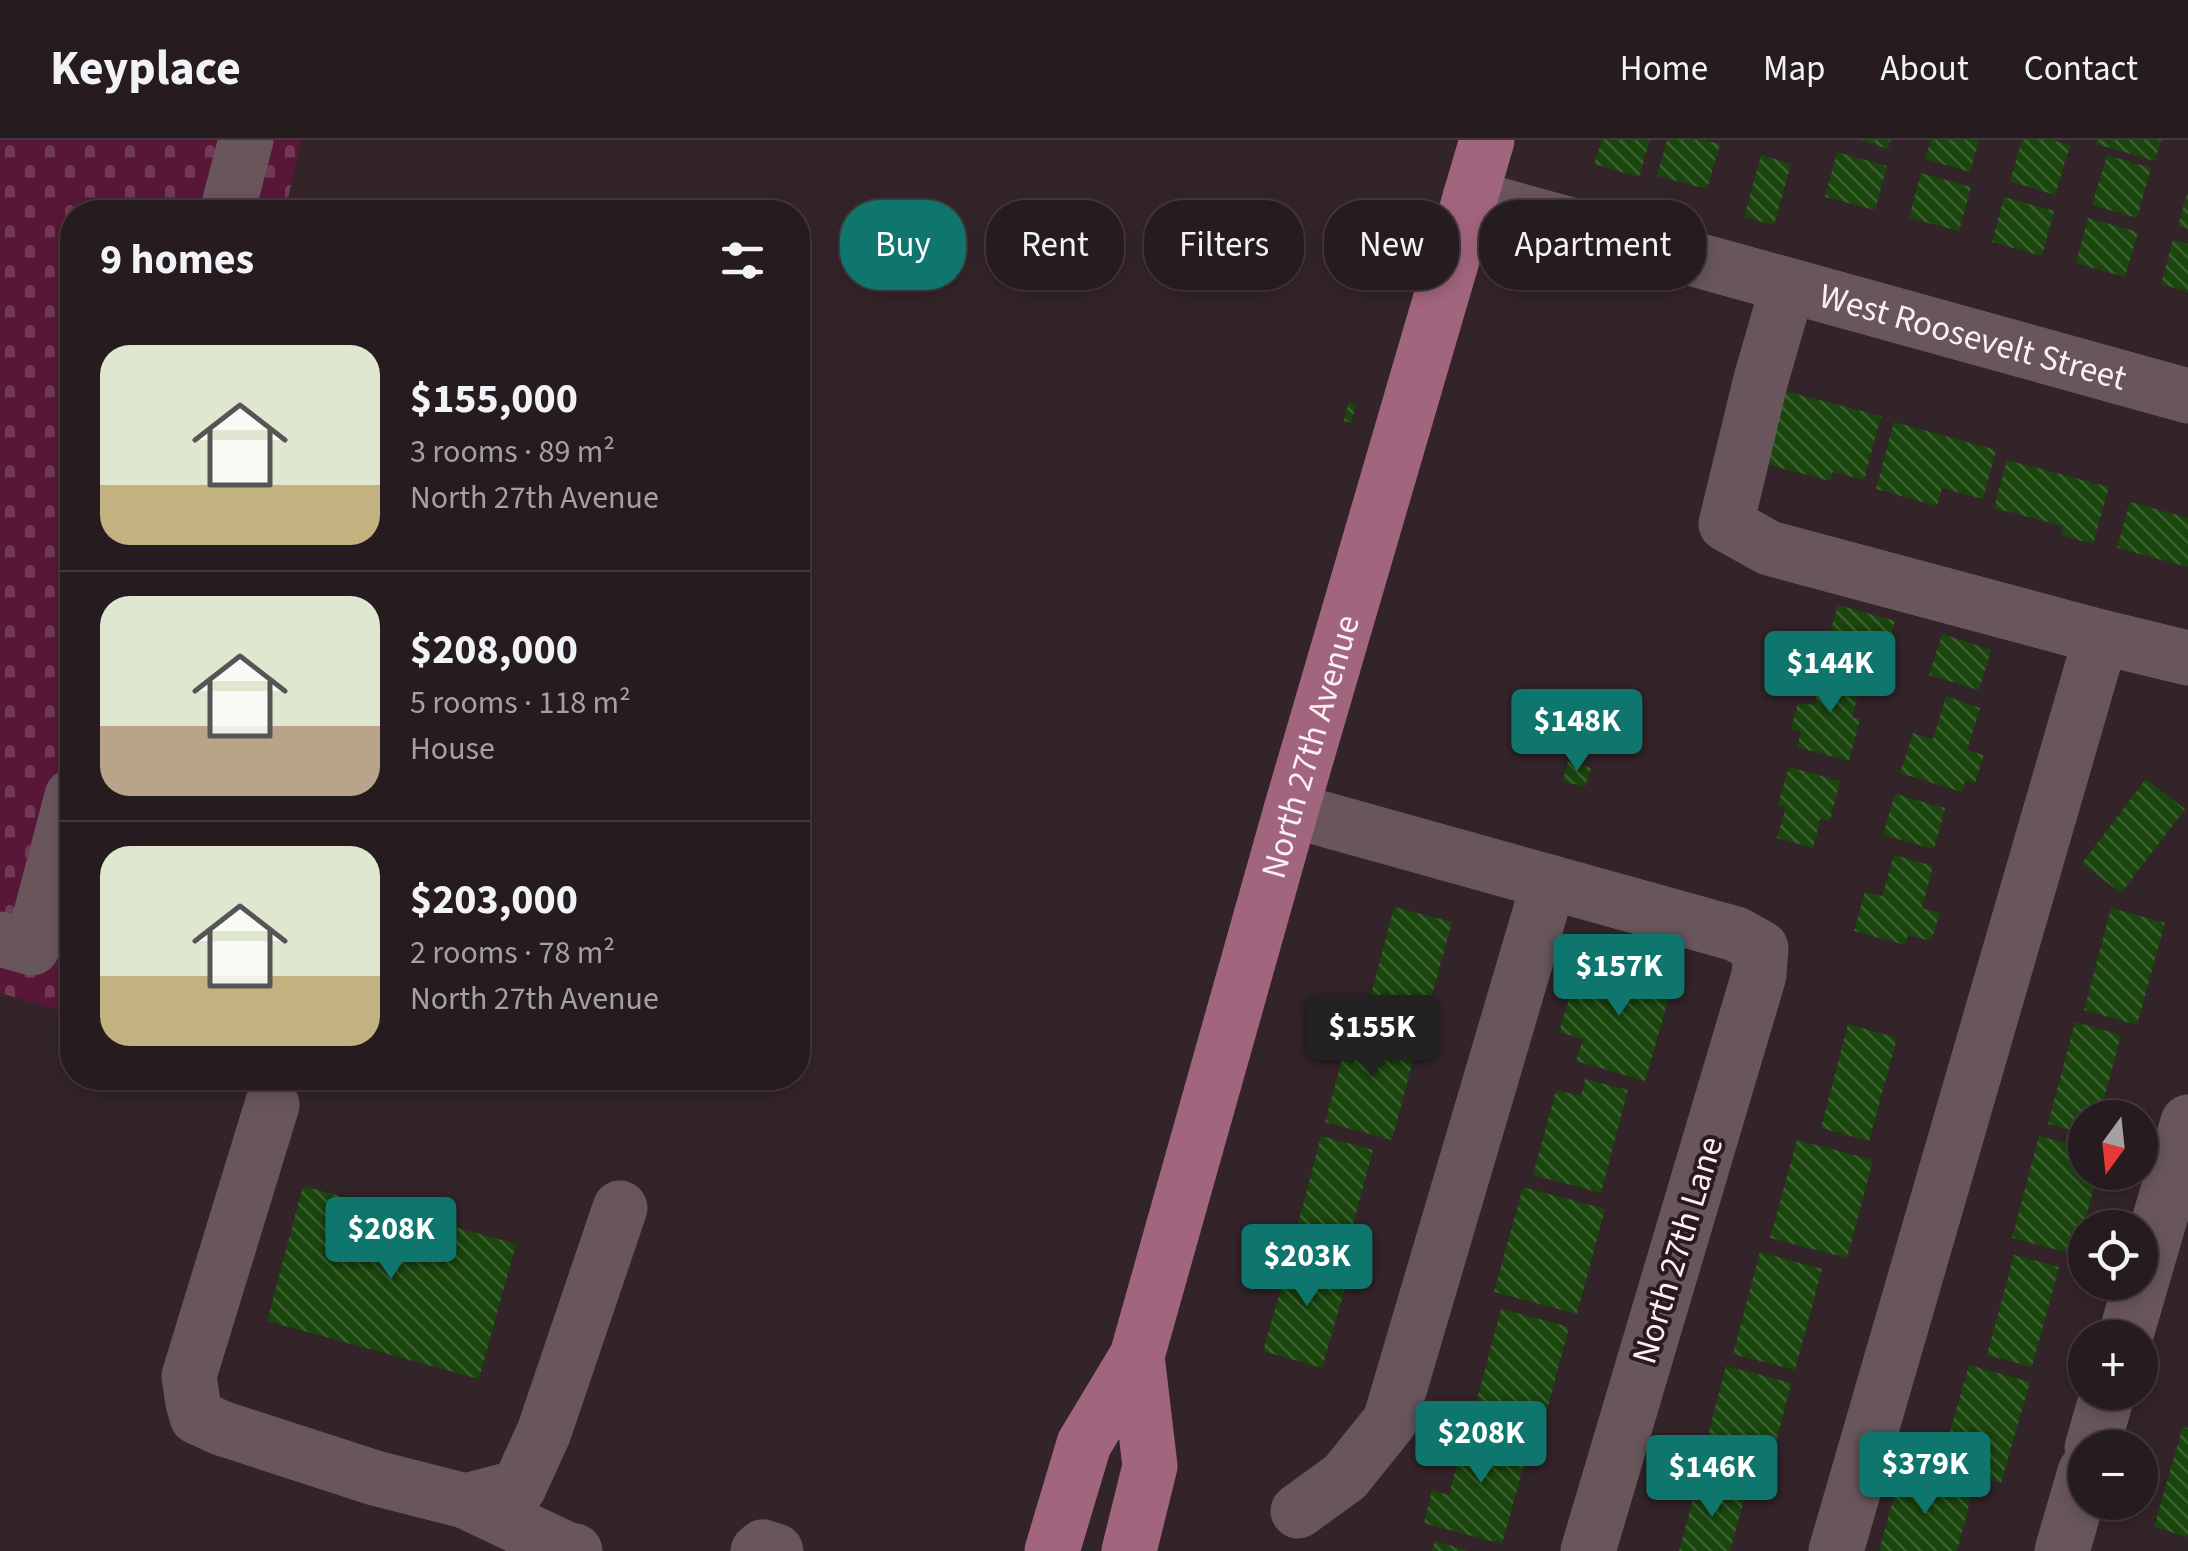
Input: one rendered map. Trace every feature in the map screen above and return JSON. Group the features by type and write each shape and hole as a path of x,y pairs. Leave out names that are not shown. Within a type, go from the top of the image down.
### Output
{"main road":[{"name":"North 27th Avenue","path":"1052,1551 1084,1444 1137,1356 1291,810 1487,140"},
{"name":"North 27th Avenue","path":"1129,1551 1150,1466 1137,1356"}],"street":[{"path":"230,200 246,140"},
{"name":"West Roosevelt Street","path":"1470,197 2188,396"},
{"path":"1788,286 1726,524 1769,548 2188,658"},
{"path":"1836,1551 2101,637"},
{"path":"1291,810 1548,882 1390,1421 1345,1476 1298,1512"},
{"path":"0,940 32,948 60,842"},
{"name":"North 27th Lane","path":"1548,882 1736,934 1761,948 1759,975 1588,1551"},
{"path":"272,1105 189,1376 198,1417 375,1478 466,1501 575,1551"},
{"path":"2129,1320 2188,1122"},
{"path":"466,1501 519,1487 544,1432 620,1208"},
{"path":"2062,1551 2071,1520"},
{"path":"758,1551 763,1547 776,1551"}],"green space":[{"path":"0,140 301,140 288,200 60,200 60,1010 0,993"}],"building":[{"path":"1602,140 1650,140 1639,177 1594,164"},
{"path":"1667,140 1720,144 1707,189 1657,176"},
{"path":"1860,140 1891,140 1888,149"},
{"path":"1931,140 1979,140 1970,172 1925,159"},
{"path":"2022,140 2052,140 2070,145 2055,195 2010,181"},
{"path":"2097,140 2161,140 2155,161 2096,144"},
{"path":"1837,152 1887,166 1875,210 1825,197"},
{"path":"1761,155 1791,164 1774,225 1744,217"},
{"path":"2107,155 2151,168 2137,218 2092,205"},
{"path":"1921,173 1971,187 1959,231 1909,218"},
{"path":"2188,194 2188,229 2178,226"},
{"path":"2004,197 2054,211 2042,256 1992,242"},
{"path":"2088,218 2138,232 2125,277 2076,263"},
{"path":"2173,240 2188,244 2188,292 2161,284"},
{"path":"1777,389 1881,416 1864,480 1832,472 1830,481 1758,462"},
{"path":"1349,402 1356,404 1351,423 1344,421"},
{"path":"1894,422 1996,450 1983,499 1942,488 1937,506 1876,489"},
{"path":"2007,460 2109,487 2093,544 2061,535 2063,526 1994,508"},
{"path":"2130,502 2188,518 2188,567 2117,548"},
{"path":"1838,605 1895,621 1883,663 1826,647"},
{"path":"1942,634 1991,650 1979,690 1929,675"},
{"path":"1825,666 1863,677 1852,717 1860,719 1849,761 1797,747 1801,732 1791,729 1798,703 1814,705"},
{"path":"1946,696 1980,708 1967,750 1984,755 1975,783 1965,780 1962,792 1900,773 1913,733 1933,739"},
{"path":"1568,761 1591,768 1585,787 1563,781"},
{"path":"1789,767 1840,781 1830,821 1820,819 1813,848 1777,838 1786,807 1778,805"},
{"path":"2146,779 2185,809 2121,893 2082,863"},
{"path":"1895,794 1945,808 1934,849 1883,835"},
{"path":"1894,855 1933,866 1922,908 1940,913 1931,941 1908,935 1905,945 1854,931 1865,892 1882,896"},
{"path":"1394,907 1452,922 1424,1025 1367,1010"},
{"path":"2111,908 2165,923 2137,1025 2084,1010"},
{"path":"1606,960 1674,980 1645,1081 1576,1061 1583,1039 1559,1032 1573,985 1596,992"},
{"path":"1353,1019 1419,1037 1392,1140 1325,1122"},
{"path":"2075,1022 2121,1035 2104,1100 2068,1100 2068,1129 2048,1124"},
{"path":"1848,1024 1897,1038 1869,1141 1821,1128"},
{"path":"1585,1079 1628,1090 1601,1193 1533,1175 1556,1090 1581,1096"},
{"path":"1321,1136 1373,1150 1346,1250 1295,1236"},
{"path":"2039,1136 2068,1144 2068,1190 2093,1190 2088,1210 2068,1210 2068,1253 2012,1238"},
{"path":"1797,1140 1873,1160 1847,1258 1770,1238"},
{"path":"303,1186 516,1244 479,1379 267,1321"},
{"path":"1523,1187 1605,1209 1577,1314 1494,1292"},
{"path":"1292,1251 1351,1267 1322,1368 1263,1351"},
{"path":"1760,1252 1822,1269 1795,1370 1733,1354"},
{"path":"2014,1255 2059,1267 2032,1367 1987,1355"},
{"path":"1501,1309 1569,1327 1542,1429 1474,1411"},
{"path":"1969,1365 2030,1382 2001,1483 1940,1466"},
{"path":"1726,1366 1791,1383 1765,1487 1699,1470"},
{"path":"1467,1425 1530,1442 1502,1544 1424,1523 1432,1490 1449,1495"},
{"path":"2183,1426 2188,1428 2188,1537 2154,1527"},
{"path":"1900,1474 1972,1494 1957,1551 1879,1551"},
{"path":"1697,1484 1745,1496 1730,1551 1679,1551"},
{"path":"1435,1541 1466,1550 1466,1551 1432,1551"}]}
